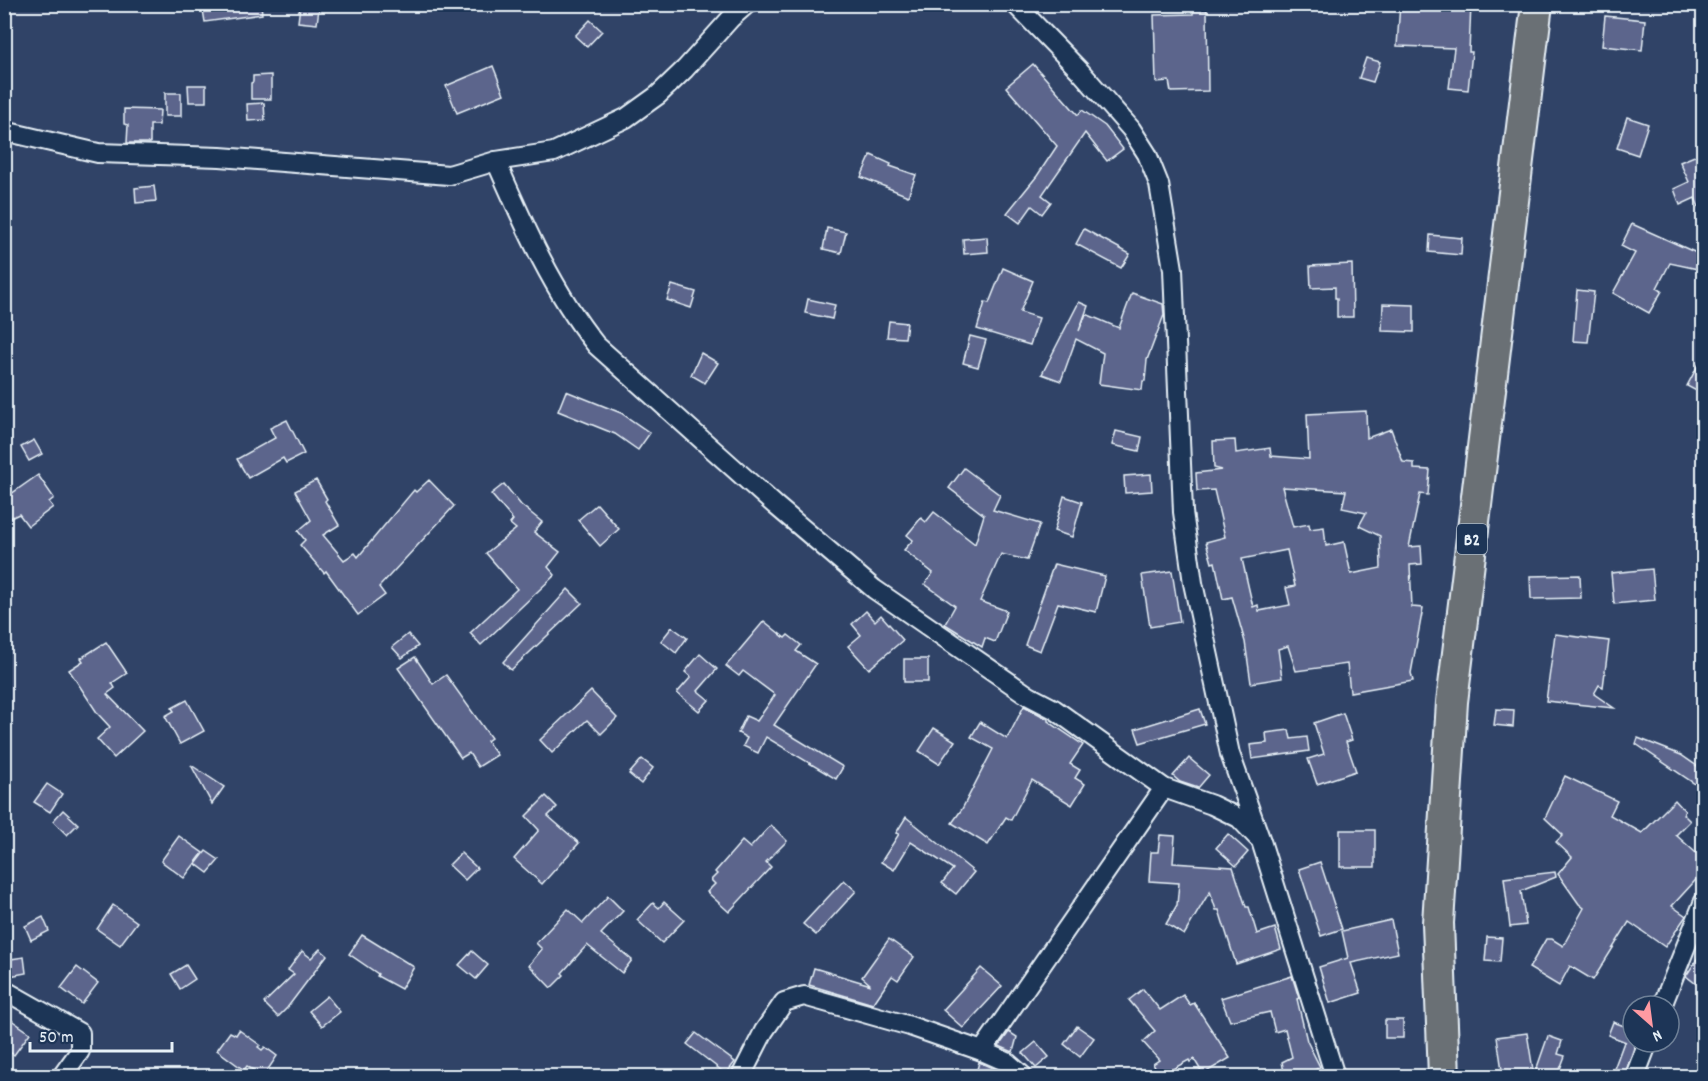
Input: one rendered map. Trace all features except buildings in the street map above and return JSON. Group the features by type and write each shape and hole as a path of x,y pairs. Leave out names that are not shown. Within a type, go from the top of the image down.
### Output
{"highway":[{"name":"B2","path":"1444,1077 1438,923 1452,702 1537,4"}],"street":[{"path":"4,131 98,153 220,157 449,175 496,161 554,152 626,118 658,95 686,69 731,18 747,4"},
{"path":"1015,4 1080,71 1131,129 1147,153 1159,184 1173,269 1183,512 1193,583 1230,754 1261,841 1335,1077"},
{"path":"496,161 533,246 575,319 596,345 775,505 874,589 1029,696 1054,709 1164,788 1212,805 1239,818 1261,841"},
{"path":"982,1051 1164,788"},
{"path":"1667,994 1704,901"},
{"path":"4,990 80,1033 80,1051 62,1077"},
{"path":"741,1077 764,1031 784,1002 804,996 910,1026 982,1051 1007,1062 1023,1077"},
{"path":"1635,1077 1644,1054"}]}
